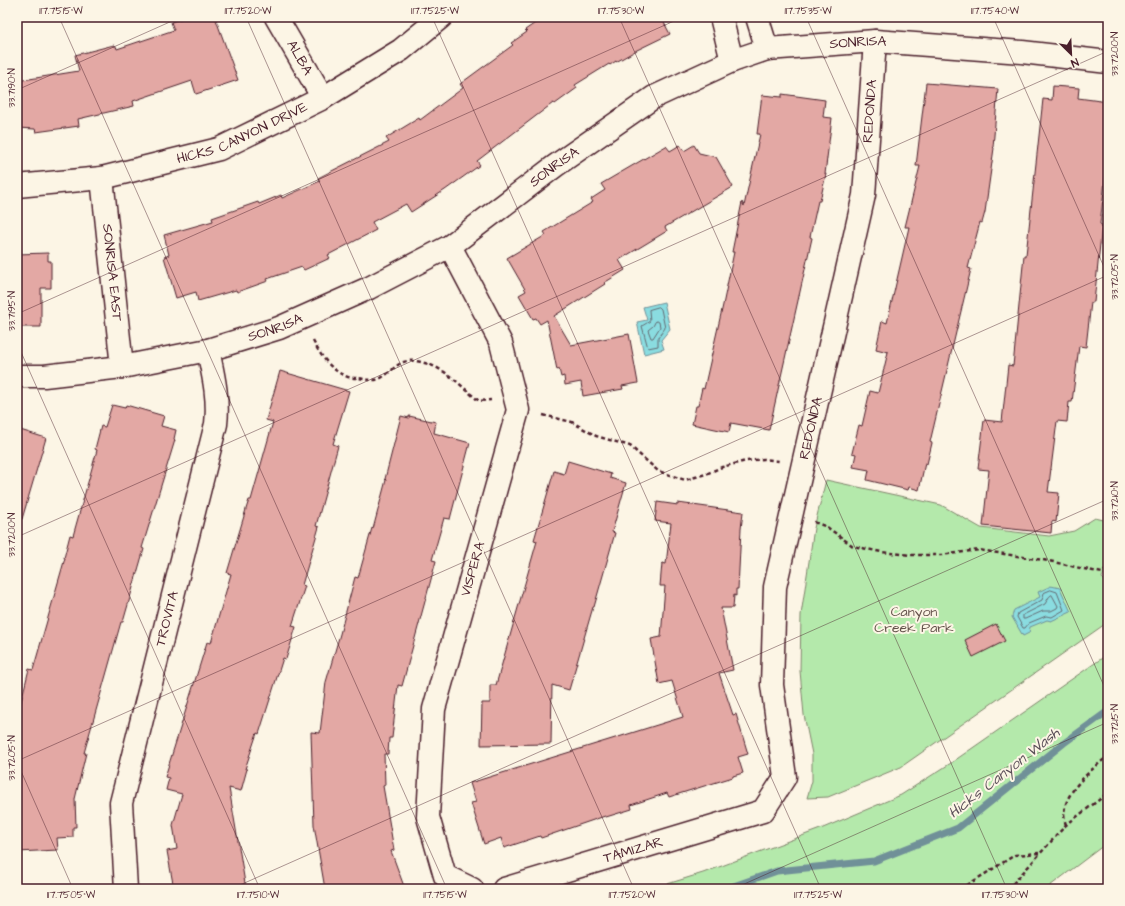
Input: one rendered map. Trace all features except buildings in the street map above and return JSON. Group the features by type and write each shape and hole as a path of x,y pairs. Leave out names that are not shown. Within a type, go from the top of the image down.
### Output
{"street":[{"name":"ALBA","path":"276,17 323,98"},
{"name":"HICKS CANYON DRIVE","path":"17,186 102,178 220,149 323,98 401,50 441,17"},
{"path":"720,17 732,61"},
{"path":"757,17 766,49"},
{"name":"SONRISA","path":"17,376 44,376 122,366 208,350 279,328 369,288 450,246 555,166 654,97 732,61 766,49 875,41 1022,52 1108,62"},
{"name":"REDONDA","path":"763,811 785,777 772,685 774,587 864,195 875,41"},
{"name":"SONRISA EAST","path":"102,178 122,366"},
{"name":"VISPERA","path":"450,246 501,343 518,410 434,709 428,817 445,876 472,889"},
{"name":"TROVITA","path":"126,889 121,803 216,424 218,408 215,382 208,350"},
{"name":"TAMIZAR","path":"504,889 763,811"}],"path":[{"path":"313,341 322,357 334,369 348,377 370,380 380,379 401,362 415,361 434,366 453,377 479,401 498,399"},
{"path":"1066,825 1063,818 1064,806 1075,786 1108,756"},
{"path":"1008,889 1039,853 1066,825 1108,793"},
{"path":"961,889 1015,855 1039,853"},
{"path":"1013,884 1016,889"}],"green space":[{"name":"Canyon Creek Park","path":"826,480 941,505 981,528 1049,536 1074,531 1095,518 1108,521 1108,563 1102,578 1108,584 1108,622 901,767 828,797 807,798 812,781 812,754 804,715 800,671 801,615 814,528"},
{"path":"1108,654 1108,842 1046,889 651,889 703,873 823,828 901,795 951,763"}],"water":[{"path":"664,302 670,329 661,340 664,349 644,354 637,322 647,320 643,307"},
{"path":"1051,586 1060,588 1071,612 1051,621 1047,620 1030,627 1029,633 1023,636 1012,617 1014,610 1040,597 1038,592"}],"waterway":[{"name":"Hicks Canyon Wash","path":"725,889 777,871 874,861 958,828 1064,743 1108,711"}]}
